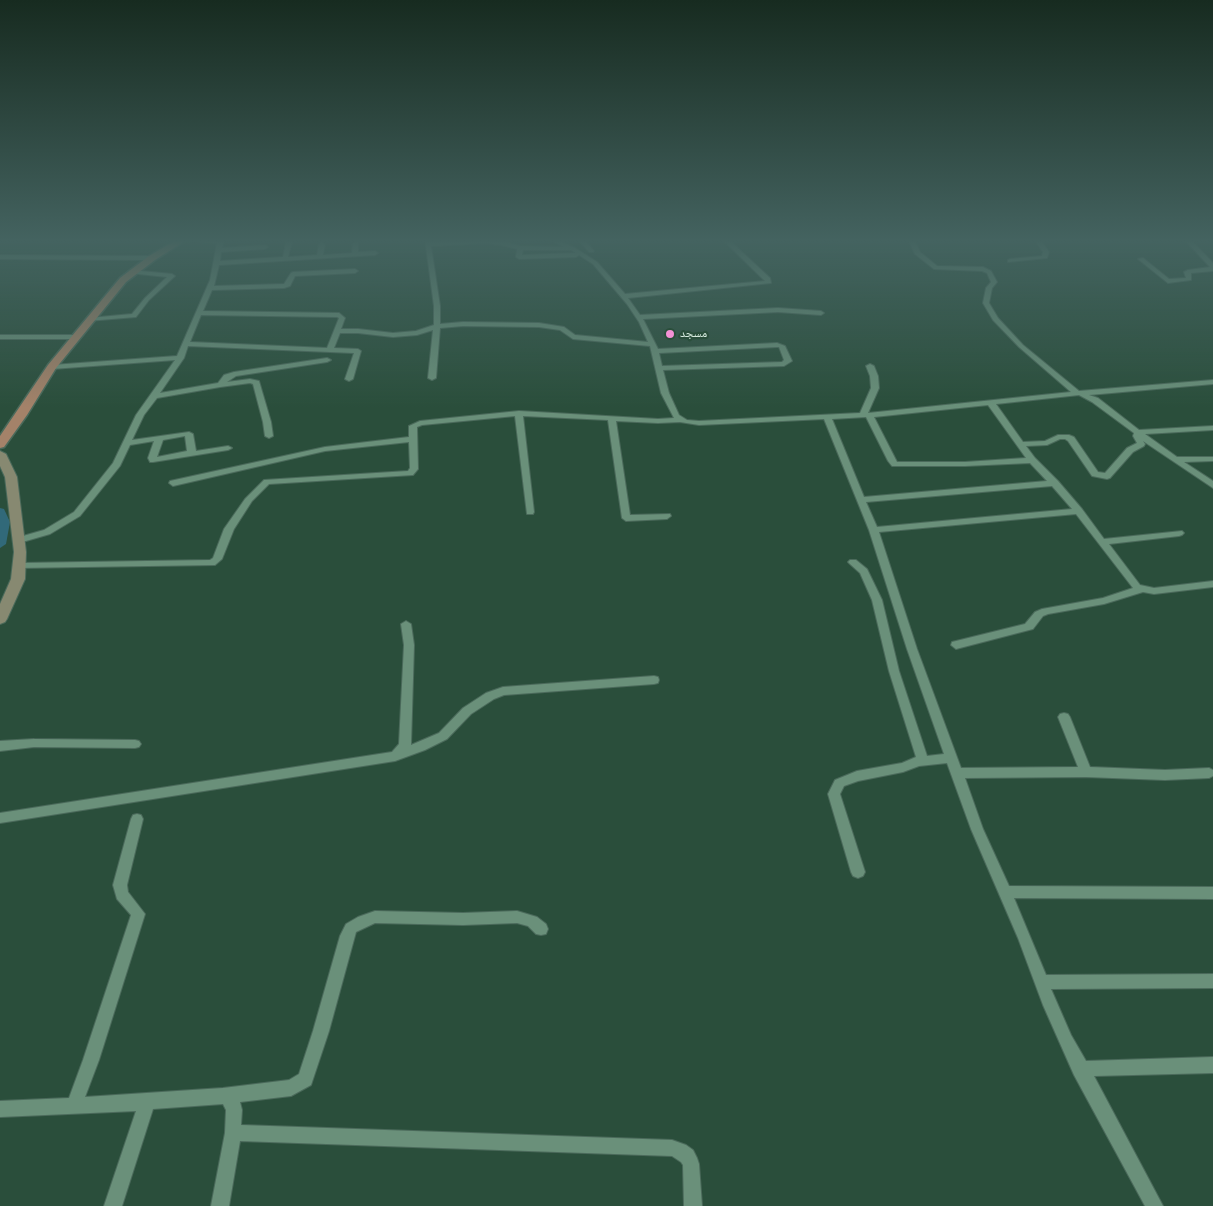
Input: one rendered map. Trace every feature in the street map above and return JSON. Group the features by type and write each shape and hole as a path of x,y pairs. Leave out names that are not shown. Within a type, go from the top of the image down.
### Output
{"main road":[{"path":"0,444 23,413 52,367 112,295"},
{"path":"0,454 11,477 20,540 20,566 14,590 0,619"}],"street":[{"path":"90,320 134,316 151,295"},
{"path":"20,540 47,532 77,514 117,464 140,416 180,358 206,295"},
{"path":"432,378 437,326 435,295"},
{"path":"631,295 624,296 654,347 665,393 676,416 681,420"},
{"path":"988,295 986,303 995,319 1021,346 1079,393 1095,400 1213,485"},
{"path":"638,317 778,310 821,313"},
{"path":"199,313 339,316 342,318 330,349"},
{"path":"337,331 358,330 402,334 418,333 437,326 478,324 547,325 562,328 573,337 654,347 777,345 782,346 788,361 784,364 659,368"},
{"path":"0,337 76,337"},
{"path":"185,344 358,351 349,379"},
{"path":"52,367 180,358"},
{"path":"220,385 228,375 326,360"},
{"path":"870,366 874,376 875,388 866,415 895,464 965,464 1032,460"},
{"path":"153,396 253,381 256,383 267,422 268,436"},
{"path":"20,566 212,563 218,559 229,529 249,500 267,482 410,473 414,468 413,426 416,424 519,413 612,419 681,420 699,424 866,415 991,404 1079,393 1213,382"},
{"path":"991,404 1032,460 1055,483 1140,589"},
{"path":"519,413 530,512"},
{"path":"827,417 874,530 904,625 977,829 1053,1012 1080,1069 1154,1206"},
{"path":"612,419 626,518 667,516"},
{"path":"1138,432 1213,428"},
{"path":"1021,444 1047,443 1058,437 1066,437 1070,439 1095,474 1107,476 1130,450 1141,444 1137,436 1138,432"},
{"path":"127,443 189,434 191,452"},
{"path":"158,438 153,460 191,452 196,454 228,448"},
{"path":"173,483 325,449 413,439"},
{"path":"1176,460 1213,459"},
{"path":"861,500 1055,483"},
{"path":"874,530 1078,511"},
{"path":"1101,542 1179,533"},
{"path":"852,562 864,571 877,600 894,671 923,760"},
{"path":"956,645 1028,627 1039,614 1046,611 1104,601 1140,589 1154,591 1213,584"},
{"path":"400,753 406,745 409,645 406,624"},
{"path":"0,818 395,756 421,747 443,736 467,711 503,690 654,680"},
{"path":"1064,717 1086,772"},
{"path":"0,746 34,743 135,744"},
{"path":"858,872 836,802 835,788 839,782 923,760 950,758"},
{"path":"956,773 1086,772 1165,775 1209,773"},
{"path":"74,1105 92,1060 99,1032 138,914 120,891 137,819"},
{"path":"1004,892 1213,893"},
{"path":"0,1108 147,1102 291,1088 305,1079 351,928 375,917 463,919 517,917 532,921 541,929"},
{"path":"1041,982 1213,981"},
{"path":"1080,1069 1213,1065"},
{"path":"220,1206 233,1133 234,1105 229,1098 223,1096"},
{"path":"113,1206 147,1102"},
{"path":"233,1133 672,1148 688,1156 691,1164 693,1206"}],"waterway":[{"path":"0,512 4,522 0,544"}],"place":[{"name":"مسجد","path":"670,334"}]}
